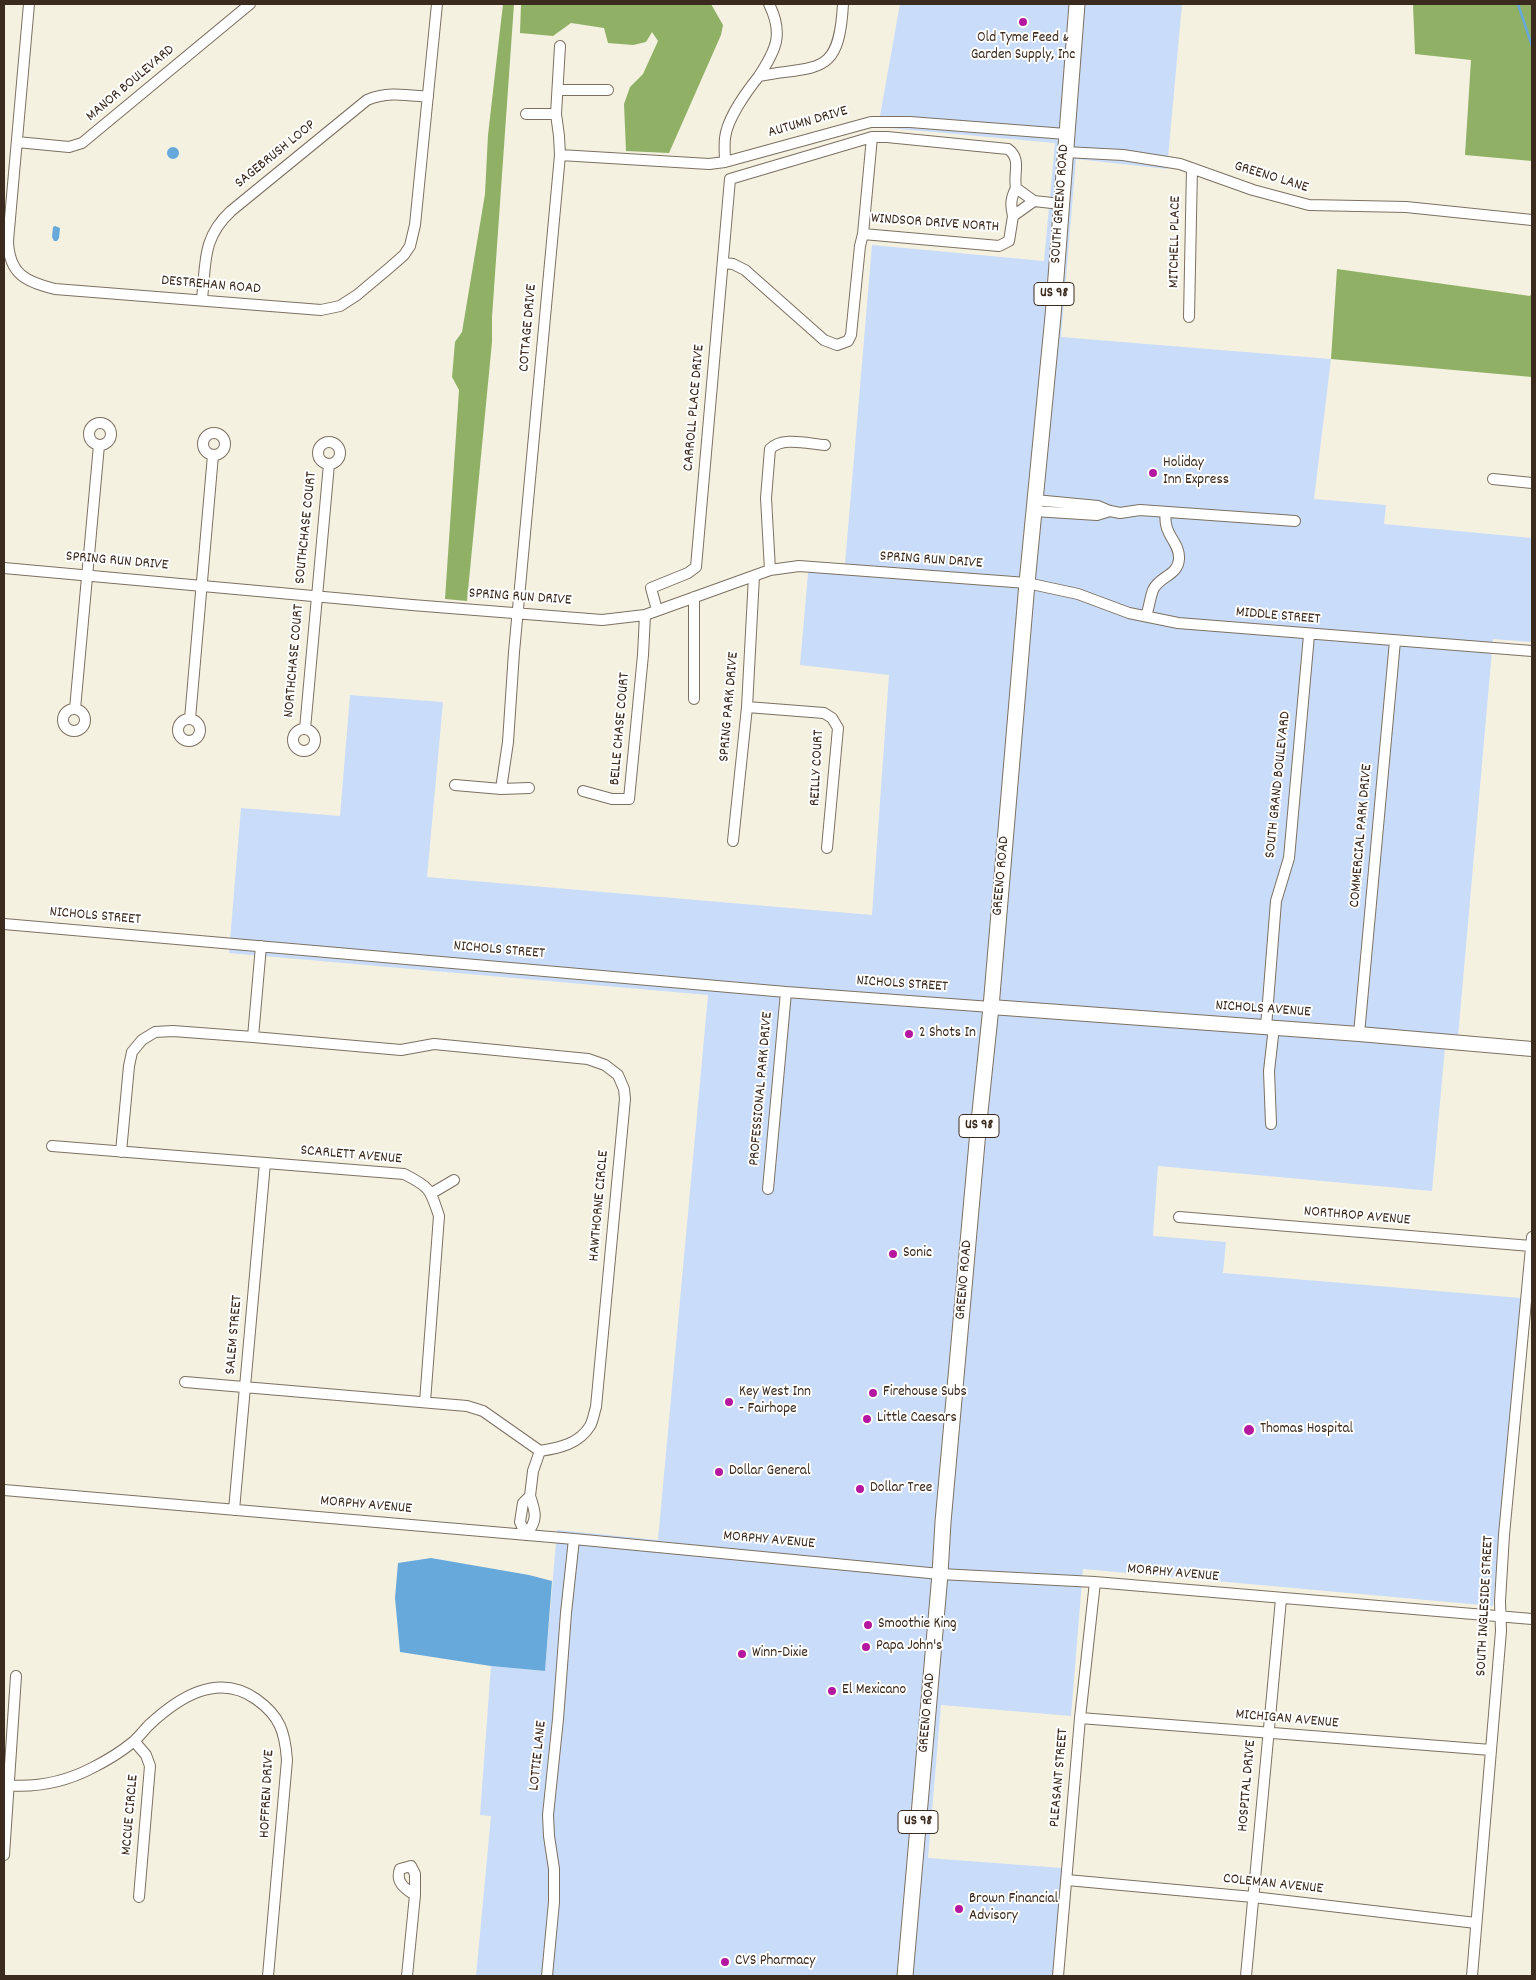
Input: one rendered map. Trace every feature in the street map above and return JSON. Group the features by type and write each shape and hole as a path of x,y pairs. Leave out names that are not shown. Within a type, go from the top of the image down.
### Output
{"main road":[{"name":"SOUTH GREENO ROAD","path":"1027,583 1053,316 1077,4"},
{"name":"GREENO ROAD","path":"905,1976 943,1522 991,1006 1027,583"}],"street":[{"name":"DESTREHAN ROAD","path":"29,4 8,252 18,272 26,280 55,289 202,299 311,310 330,309 340,306 357,296 404,255 410,246 414,235 437,4"},
{"name":"MANOR BOULEVARD","path":"17,142 69,147 82,143 250,4"},
{"path":"725,162 727,129 748,90 770,60 778,38 776,22 769,4"},
{"path":"759,76 800,71 822,63 831,57 840,37 843,4"},
{"name":"COTTAGE DRIVE","path":"501,789 508,742 560,154 556,114 560,46"},
{"path":"558,90 608,90"},
{"name":"SAGEBRUSH LOOP","path":"202,299 206,258 211,236 216,226 231,211 367,100 386,94 428,97"},
{"path":"526,114 556,114"},
{"name":"AUTUMN DRIVE","path":"560,154 699,165 725,162 871,122 910,122 1066,134"},
{"path":"863,234 872,138 887,137 1008,149 1014,153 1017,160 1016,188 1011,197 1010,206 1013,216"},
{"name":"CARROLL PLACE DRIVE","path":"657,610 651,588 688,573 696,567 730,179 872,138"},
{"name":"GREENO LANE","path":"1065,152 1142,157 1192,168 1254,190 1309,205 1406,207 1532,220"},
{"name":"MITCHELL PLACE","path":"1190,316 1192,168"},
{"path":"1016,188 1034,202 1061,204"},
{"name":"WINDSOR DRIVE NORTH","path":"723,263 733,264 745,270 824,340 837,345 848,341 851,335 860,246 863,234 1000,246 1009,241 1013,216 1034,202"},
{"path":"770,570 766,498 770,449 775,443 784,442 825,445"},
{"path":"75,709 99,445"},
{"path":"190,718 213,455"},
{"name":"SOUTHCHASE COURT","path":"316,596 329,464"},
{"path":"1494,479 1532,483"},
{"path":"1035,506 1097,515 1110,511 1120,513 1140,510 1295,521"},
{"path":"1146,616 1154,590 1177,568 1179,558 1177,547 1165,526 1166,512"},
{"name":"SPRING RUN DRIVE","path":"4,568 602,620 645,614 770,570 799,566 1027,583"},
{"name":"SPRING PARK DRIVE","path":"733,841 747,708 754,576"},
{"name":"MIDDLE STREET","path":"1027,583 1084,595 1130,613 1178,623 1532,651"},
{"name":"NORTHCHASE COURT","path":"304,729 316,596"},
{"path":"694,598 694,699"},
{"name":"BELLE CHASE COURT","path":"583,791 612,799 629,798 643,655 645,614"},
{"name":"SOUTH GRAND BOULEVARD","path":"1271,1124 1270,1027 1276,901 1289,858 1310,634"},
{"name":"COMMERCIAL PARK DRIVE","path":"1359,1034 1395,641"},
{"name":"REILLY COURT","path":"747,708 824,713 832,718 838,728 828,848"},
{"path":"456,785 501,789 529,788"},
{"name":"NICHOLS STREET","path":"4,924 786,992 991,1006"},
{"path":"253,1037 261,946"},
{"name":"PROFESSIONAL PARK DRIVE","path":"768,1190 786,992"},
{"name":"NICHOLS AVENUE","path":"991,1006 1532,1049"},
{"name":"HAWTHORNE CIRCLE","path":"121,1152 132,1052 142,1040 155,1032 173,1031 401,1050 434,1044 588,1058 605,1065 618,1075 624,1089 625,1099 596,1407 590,1427 574,1441 556,1448 540,1451"},
{"name":"SCARLETT AVENUE","path":"52,1146 404,1174 420,1182 432,1192"},
{"name":"SALEM STREET","path":"234,1510 265,1163"},
{"path":"425,1402 439,1216 432,1192 454,1180"},
{"name":"NORTHROP AVENUE","path":"1179,1217 1532,1241"},
{"name":"SOUTH INGLESIDE STREET","path":"1472,1976 1501,1631 1500,1601 1504,1535 1532,1241"},
{"path":"184,1382 467,1406 483,1411 540,1451 533,1471 530,1496 523,1503 520,1522 526,1535"},
{"name":"MORPHY AVENUE","path":"4,1490 574,1539 940,1574 1095,1582 1532,1619"},
{"name":"LOTTIE LANE","path":"547,1976 554,1902 554,1869 548,1816 574,1539"},
{"name":"PLEASANT STREET","path":"1058,1976 1080,1718 1095,1582"},
{"name":"HOSPITAL DRIVE","path":"1246,1976 1281,1598"},
{"path":"4,1855 6,1785 16,1676"},
{"name":"HOFFREN DRIVE","path":"6,1785 45,1785 92,1768 134,1741 163,1712 188,1694 217,1687 246,1692 271,1710 286,1738 287,1760 268,1976"},
{"name":"MICHIGAN AVENUE","path":"1080,1718 1491,1750"},
{"name":"MCCUE CIRCLE","path":"134,1741 146,1755 150,1766 139,1898"},
{"name":"COLEMAN AVENUE","path":"1067,1880 1253,1897 1476,1923"},
{"path":"407,1976 415,1896"}],"shaded area":[{"path":"900,4 1182,4 1167,169 1076,159 1061,337 1331,359 1314,499 1386,505 1384,524 1532,538 1532,642 1493,639 1457,1048 1445,1047 1432,1191 1158,1166 1153,1236 1226,1242 1223,1273 1521,1298 1493,1606 1083,1569 1071,1716 941,1705 928,1858 1062,1868 1054,1976 476,1976 491,1816 480,1815 491,1666 545,1671 557,1530 658,1540 708,995 229,953 241,808 340,816 350,695 443,702 427,877 872,915 889,675 800,665 809,562 845,564 872,245 1044,261 1055,143 878,127"}],"green space":[{"path":"503,4 514,4 492,317 492,342 467,601 445,599 459,390 452,377 455,342 462,332 485,194 488,135"},
{"path":"521,4 711,4 723,25 721,35 669,153 626,151 624,104 630,87 643,74 658,41 652,32 646,42 633,45 608,43 604,28 571,23 553,36 520,33"},
{"path":"1413,4 1532,4 1532,161 1465,155 1471,60 1415,54"},
{"path":"1337,269 1530,296 1532,293 1532,377 1331,359"}],"water":[{"path":"173,147 179,153 173,159 167,153"},
{"path":"53,227 60,228 57,241 54,241 52,237"},
{"path":"431,1558 529,1575 552,1581 545,1671 491,1666 400,1652 395,1598 398,1563"}],"waterway":[{"path":"1518,4 1532,46"}],"place":[{"name":"Old Tyme Feed & Garden Supply, Inc","path":"1023,22"},
{"name":"Holiday Inn Express","path":"1153,473"},
{"name":"2 Shots In","path":"909,1034"},
{"name":"Sonic","path":"893,1254"},
{"name":"Firehouse Subs","path":"873,1393"},
{"name":"Key West Inn - Fairhope","path":"729,1402"},
{"name":"Little Caesars","path":"867,1419"},
{"name":"Thomas Hospital","path":"1249,1430"},
{"name":"Dollar General","path":"719,1472"},
{"name":"Dollar Tree","path":"860,1489"},
{"name":"Smoothie King","path":"868,1625"},
{"name":"Papa John's","path":"866,1647"},
{"name":"Winn-Dixie","path":"742,1654"},
{"name":"El Mexicano","path":"832,1691"},
{"name":"Brown Financial Advisory","path":"959,1909"},
{"name":"CVS Pharmacy","path":"725,1962"}]}
